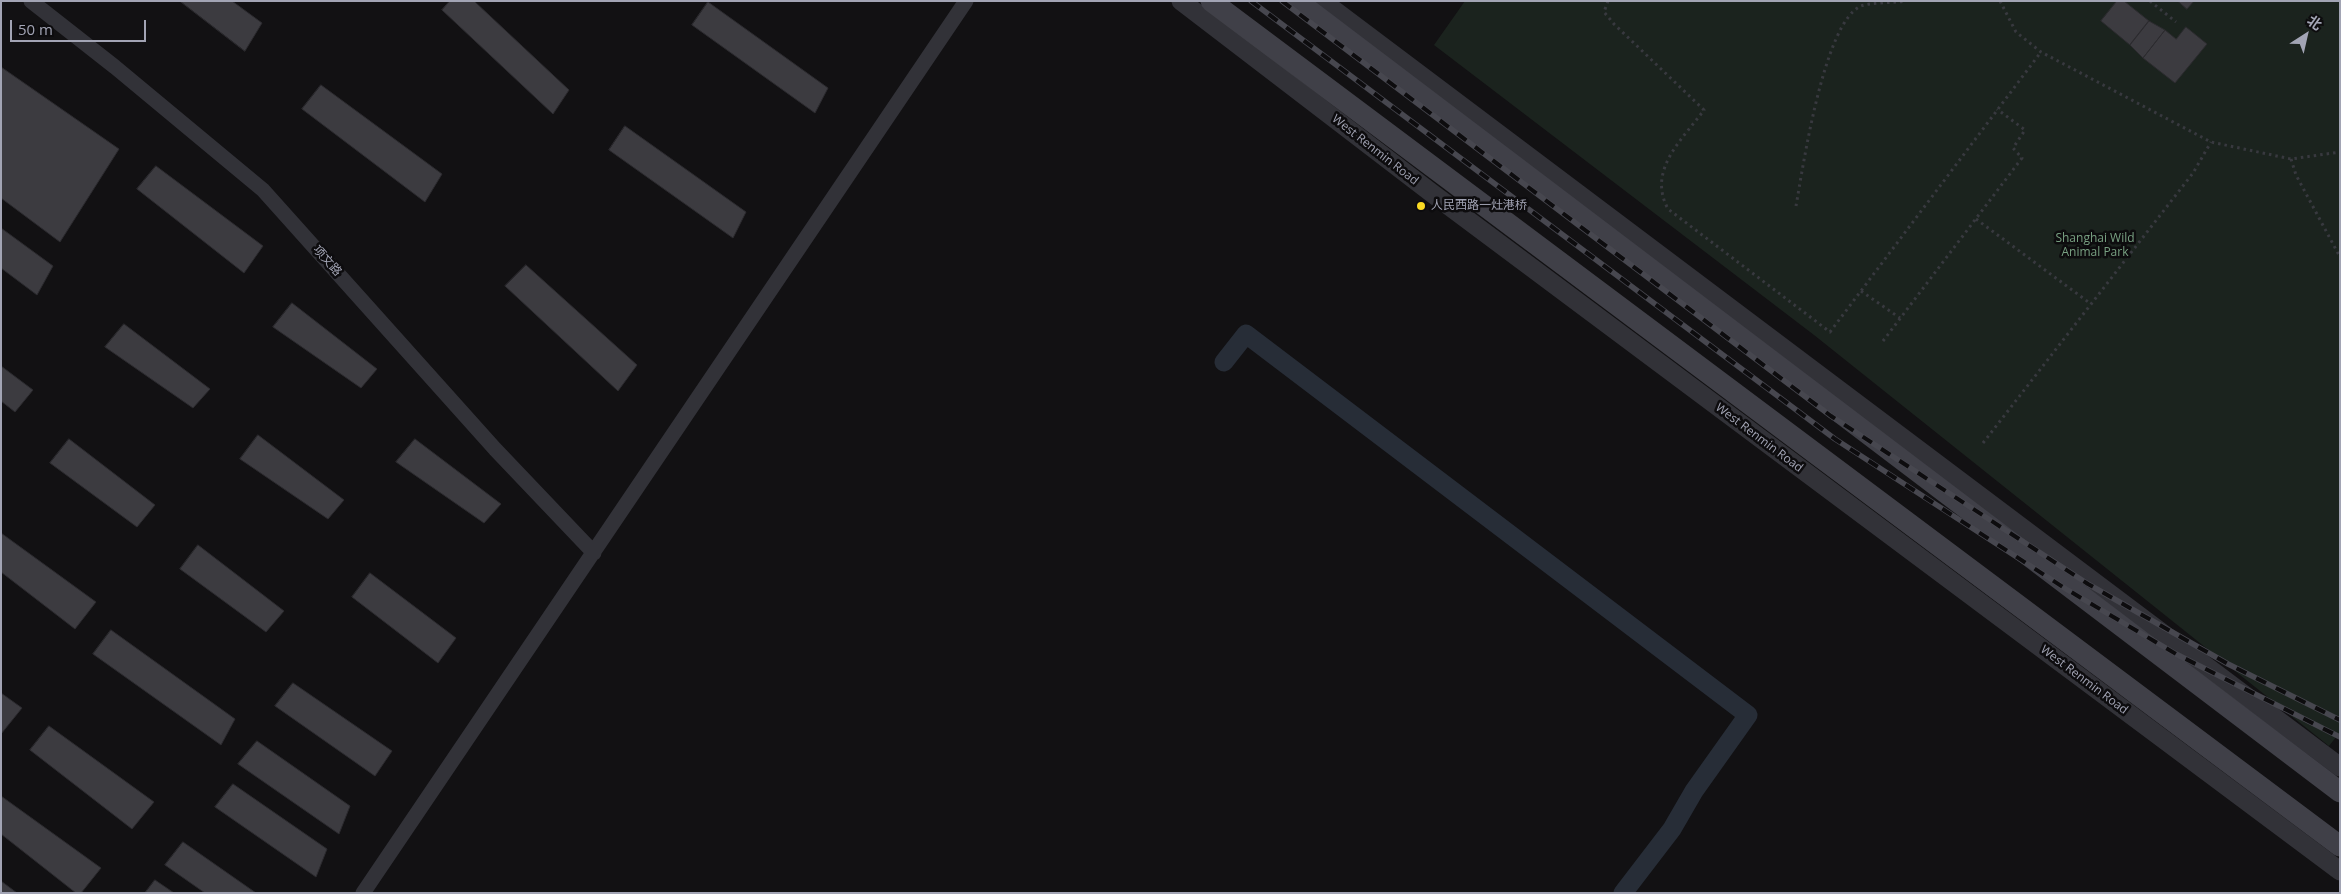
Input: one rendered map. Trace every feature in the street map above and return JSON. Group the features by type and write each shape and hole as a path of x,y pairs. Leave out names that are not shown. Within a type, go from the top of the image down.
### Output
{"main road":[{"name":"West Renmin Road","path":"1211,1 2340,846"},
{"path":"1298,1 2340,792"}],"street":[{"name":"项文路","path":"31,1 115,67 263,190 495,449 594,553"},
{"path":"363,893 966,1"},
{"name":"West Renmin Road","path":"1182,1 1441,200 2340,872"},
{"path":"1322,1 2340,767"}],"path":[{"path":"1608,1 1604,12 1614,24 1704,110 1665,163 1661,179 1662,198 1668,209 1830,332 2041,52"},
{"path":"1796,206 1822,75 1839,34 1853,13 1861,6 1906,1"},
{"path":"2000,1 2016,32 2041,52 2211,142 2291,159 2340,152"},
{"path":"2150,1 2176,22"},
{"path":"1883,341 2022,158 2013,148 2025,130 1998,109"},
{"path":"1983,443 2193,173 2211,142"},
{"path":"2291,159 2296,175 2340,257"},
{"path":"1976,219 2091,304"},
{"path":"1861,290 1900,318"}],"green space":[{"name":"Shanghai Wild Animal Park","path":"1465,1 2340,1 2340,732 2329,746 1814,335 1434,45"}],"building":[{"path":"180,1 232,1 262,23 245,51"},
{"path":"450,1 474,1 569,90 553,114 442,10"},
{"path":"2117,1 2124,1 2149,21 2130,45 2101,21"},
{"path":"2178,1 2194,1 2187,9"},
{"path":"708,2 828,88 815,113 692,25"},
{"path":"2149,21 2165,30 2143,58 2130,45"},
{"path":"2186,27 2207,44 2175,83 2143,58 2165,30 2176,39"},
{"path":"1,67 119,149 60,242 1,198"},
{"path":"321,85 442,174 425,202 302,109"},
{"path":"625,126 746,212 733,238 609,150"},
{"path":"156,166 263,246 244,273 137,189"},
{"path":"1,228 53,266 37,295 1,268"},
{"path":"526,265 637,365 618,391 505,286"},
{"path":"292,303 377,369 361,388 273,327"},
{"path":"124,324 210,389 193,408 105,347"},
{"path":"1,366 33,390 15,412 1,401"},
{"path":"258,435 344,500 328,519 240,459"},
{"path":"69,439 155,505 137,527 50,463"},
{"path":"415,439 501,504 484,523 396,462"},
{"path":"1,533 96,602 75,629 1,572"},
{"path":"198,545 284,611 266,632 180,569"},
{"path":"370,573 456,638 438,663 352,597"},
{"path":"111,630 235,719 221,745 93,654"},
{"path":"293,683 392,751 375,776 275,706"},
{"path":"1,693 22,708 1,734"},
{"path":"49,726 154,802 132,829 30,750"},
{"path":"257,741 350,806 339,834 238,764"},
{"path":"233,784 327,849 316,877 215,807"},
{"path":"1,796 101,868 81,893 76,893 1,834"},
{"path":"183,842 256,893 205,893 165,865"},
{"path":"155,880 174,893 145,893"},
{"path":"1,881 17,893 1,893"}],"waterway":[{"path":"1224,362 1246,334 1748,715 1694,791 1672,829 1623,893"}],"railway":[{"path":"1251,1 1835,439 2066,589 2176,654 2340,737"},
{"path":"1282,1 1831,416 2088,584 2228,664 2340,720"}],"place":[{"name":"人民西路一灶港桥","path":"1421,206"}]}
